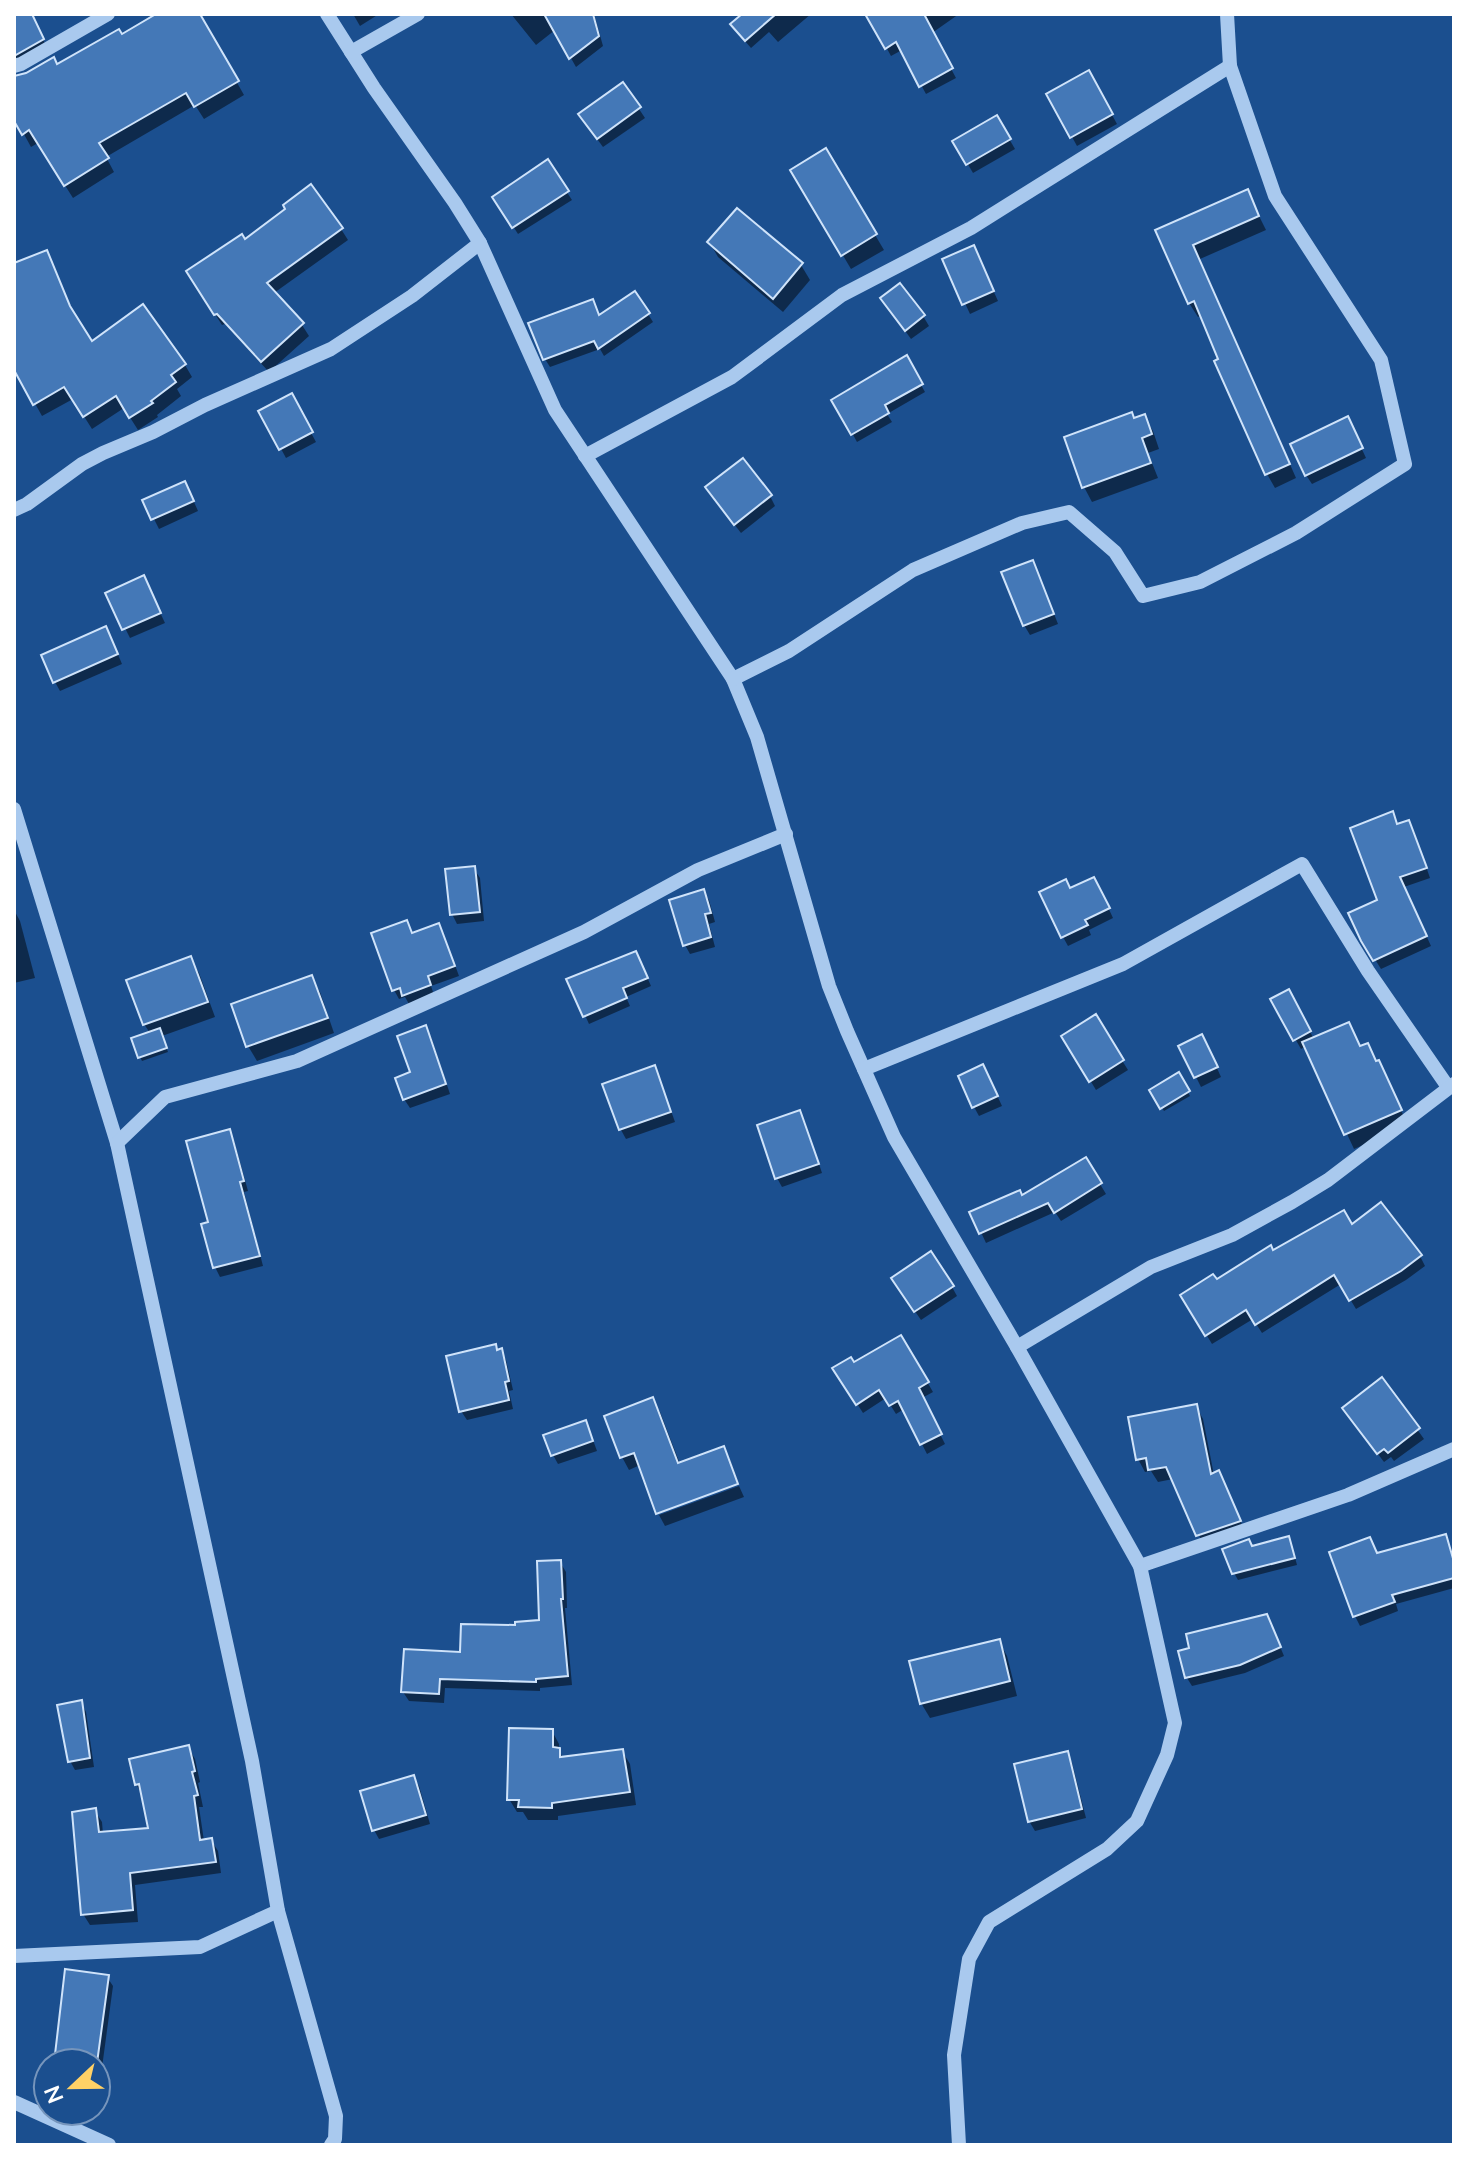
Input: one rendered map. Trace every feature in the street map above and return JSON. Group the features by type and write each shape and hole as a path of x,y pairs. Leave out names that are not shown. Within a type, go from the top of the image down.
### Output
{"street":[{"path":"14,66 108,14"},
{"path":"327,14 480,243 555,410 733,679 757,737 829,986 894,1137 1140,1566 1175,1723 1167,1755 1137,1821 1107,1849 989,1922 969,1959 954,2055 959,2145"},
{"path":"351,52 418,14"},
{"path":"733,679 789,651 913,570 1022,523 1069,512 1115,552 1143,596 1200,582 1296,533 1405,464 1381,360 1275,196 1230,66 1227,14"},
{"path":"585,456 732,377 842,295 971,228 1230,66"},
{"path":"14,510 103,453 331,349 412,296 480,243"},
{"path":"14,809 117,1143 252,1761 278,1911 336,2116 335,2139 331,2145"},
{"path":"117,1143 165,1097 297,1061 584,932 698,870 786,834"},
{"path":"864,1069 1123,964 1302,864 1368,971 1451,1085 1328,1180 1292,1202 1232,1235 1151,1267 1017,1347"},
{"path":"1140,1566 1348,1495 1454,1449"},
{"path":"14,1956 200,1947 278,1911"},
{"path":"14,2102 109,2145"}],"building":[{"path":"14,14 32,14 44,39 14,56"},
{"path":"156,14 200,14 239,81 194,107 186,93 99,143 109,158 64,186 29,130 22,135 14,121 14,76 26,73 54,57 57,64 119,29 122,34"},
{"path":"544,14 593,14 599,36 569,59"},
{"path":"742,14 776,14 745,41 730,24"},
{"path":"865,14 924,14 953,68 919,87 896,42 885,49"},
{"path":"1089,70 1113,114 1070,138 1046,94"},
{"path":"623,82 641,107 597,139 578,114"},
{"path":"997,115 1011,139 966,165 952,141"},
{"path":"826,148 877,234 841,256 790,170"},
{"path":"548,159 569,191 512,228 492,197"},
{"path":"311,184 343,228 267,283 304,323 261,362 217,314 214,315 186,271 242,234 245,239 285,209 283,205"},
{"path":"1248,189 1259,216 1193,245 1290,464 1265,475 1214,361 1218,359 1194,301 1188,304 1155,230"},
{"path":"737,208 803,263 773,299 707,242"},
{"path":"974,245 994,291 962,305 942,259"},
{"path":"47,250 70,306 92,341 143,304 186,364 171,375 176,382 151,401 153,403 129,418 116,396 83,417 64,387 33,405 14,370 14,263"},
{"path":"900,283 925,315 905,331 880,298"},
{"path":"635,291 650,313 598,349 594,341 543,360 528,323 593,299 599,315"},
{"path":"907,355 923,384 885,405 889,413 851,435 831,400"},
{"path":"292,393 313,432 279,450 258,411"},
{"path":"1132,412 1134,418 1145,414 1152,434 1142,438 1151,463 1082,488 1064,437"},
{"path":"1348,416 1363,448 1305,476 1290,444"},
{"path":"743,458 772,495 734,525 705,487"},
{"path":"185,481 194,501 151,520 142,500"},
{"path":"1033,560 1054,614 1023,626 1001,572"},
{"path":"144,575 161,613 122,630 105,593"},
{"path":"106,626 118,654 53,683 41,655"},
{"path":"1393,811 1397,824 1409,820 1427,868 1400,877 1427,936 1373,961 1348,913 1377,900 1350,828"},
{"path":"475,866 480,912 450,915 445,869"},
{"path":"1094,877 1110,908 1085,920 1088,925 1061,938 1039,892 1066,879 1070,888"},
{"path":"704,889 711,913 705,914 711,937 683,946 669,900"},
{"path":"407,920 412,933 439,923 455,966 428,976 431,985 402,996 400,988 392,991 371,933"},
{"path":"636,951 648,978 623,988 627,998 583,1017 566,979"},
{"path":"191,956 208,1002 143,1025 126,980"},
{"path":"312,975 328,1018 246,1047 231,1004"},
{"path":"1289,989 1311,1031 1293,1041 1270,999"},
{"path":"1096,1014 1124,1060 1089,1082 1061,1036"},
{"path":"1349,1022 1360,1046 1368,1043 1376,1061 1379,1060 1402,1110 1344,1135 1302,1042"},
{"path":"426,1025 446,1084 403,1100 395,1078 410,1072 397,1036"},
{"path":"160,1028 167,1048 138,1058 131,1038"},
{"path":"1202,1034 1218,1067 1194,1078 1178,1046"},
{"path":"983,1064 998,1096 972,1108 958,1076"},
{"path":"655,1065 671,1112 619,1130 602,1084"},
{"path":"1179,1072 1190,1091 1160,1109 1149,1090"},
{"path":"800,1110 819,1164 775,1179 757,1125"},
{"path":"230,1129 244,1181 240,1182 260,1256 213,1268 201,1224 208,1222 186,1141"},
{"path":"1086,1157 1102,1183 1054,1213 1048,1203 979,1234 969,1212 1020,1190 1022,1195"},
{"path":"1381,1202 1422,1255 1349,1301 1334,1275 1255,1325 1246,1310 1205,1336 1180,1295 1213,1274 1217,1279 1271,1245 1273,1250 1344,1210 1352,1224"},
{"path":"931,1251 954,1286 914,1312 891,1278"},
{"path":"901,1335 929,1382 919,1388 942,1434 920,1445 898,1401 889,1406 879,1390 856,1405 832,1368 851,1357 854,1362"},
{"path":"496,1344 497,1350 502,1348 509,1381 505,1382 509,1400 459,1412 446,1356"},
{"path":"1382,1377 1420,1428 1388,1453 1384,1449 1377,1454 1342,1408"},
{"path":"653,1397 678,1463 724,1446 738,1484 656,1514 634,1453 620,1458 604,1416"},
{"path":"1197,1404 1211,1474 1219,1470 1241,1521 1196,1536 1166,1467 1148,1470 1146,1458 1136,1460 1128,1417"},
{"path":"586,1420 593,1441 551,1456 543,1435"},
{"path":"1446,1534 1454,1562 1454,1578 1392,1595 1395,1602 1353,1617 1329,1552 1370,1537 1377,1553"},
{"path":"1289,1536 1295,1558 1232,1574 1222,1549 1249,1539 1252,1546"},
{"path":"561,1560 568,1676 536,1679 536,1682 440,1679 439,1694 401,1692 404,1649 460,1652 461,1624 515,1625 515,1622 539,1620 537,1561"},
{"path":"1267,1614 1281,1647 1240,1665 1185,1678 1178,1651 1189,1648 1186,1634"},
{"path":"1000,1639 1010,1681 920,1704 909,1661"},
{"path":"82,1700 90,1758 68,1762 57,1705"},
{"path":"509,1728 553,1729 553,1747 560,1748 560,1757 623,1749 630,1792 552,1803 552,1808 518,1807 519,1800 507,1800"},
{"path":"189,1745 198,1795 194,1796 200,1840 212,1838 216,1862 130,1873 133,1910 81,1915 72,1812 96,1808 99,1832 148,1828 139,1784 135,1785 129,1759"},
{"path":"1068,1751 1082,1809 1028,1822 1014,1764"},
{"path":"414,1775 426,1815 372,1831 360,1791"},
{"path":"65,1969 109,1975 99,2047 56,2047"}]}
